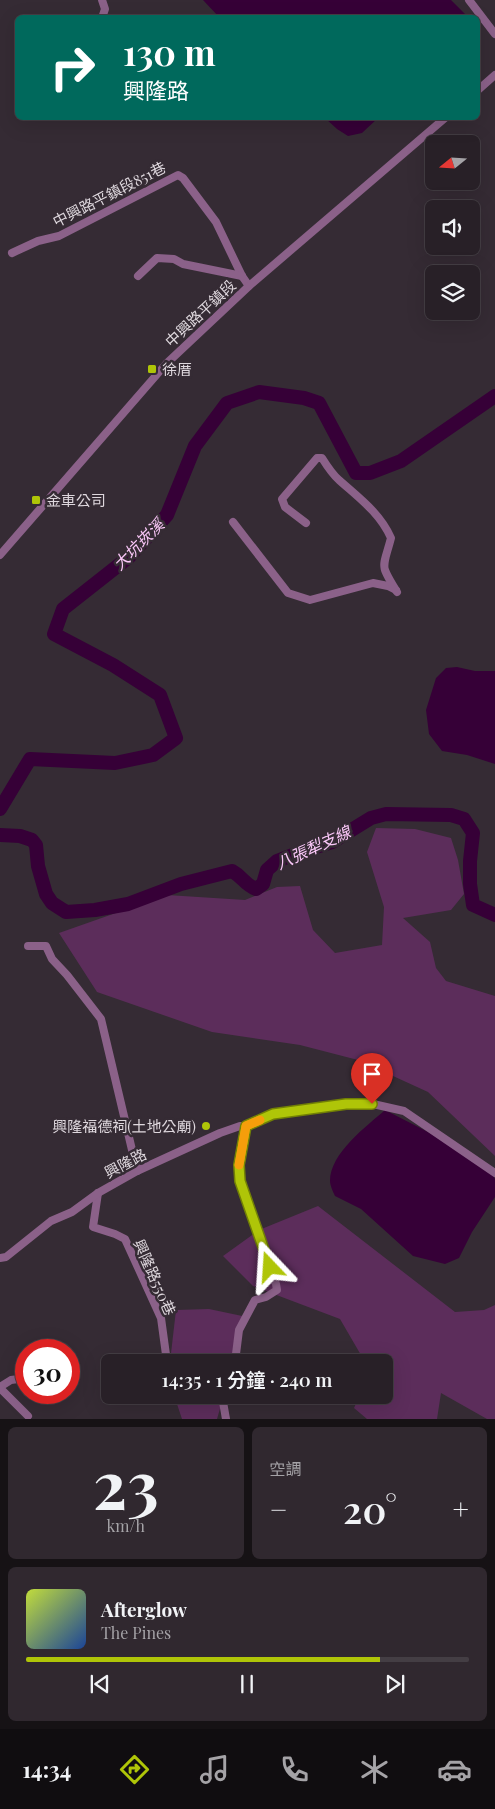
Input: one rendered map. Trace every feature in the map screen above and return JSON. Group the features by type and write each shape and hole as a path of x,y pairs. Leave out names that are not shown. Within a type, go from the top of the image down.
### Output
{"street":[{"path":"102,0 105,9 103,15"},
{"path":"469,0 495,34"},
{"path":"480,88 495,75"},
{"name":"中興路平鎮段","path":"0,555 166,364 249,286 443,120"},
{"name":"中興路平鎮段851巷","path":"12,253 38,241 59,236 178,175 183,178 216,222 242,276 249,286"},
{"path":"138,276 157,258 174,259 183,264 242,276"},
{"path":"232,522 288,593 310,600 372,583 388,586 397,592 383,564 391,538 386,527 368,505 337,479 322,458 317,458 282,499 286,507 306,523"},
{"path":"28,946 46,946 52,959 101,1019 137,1171"},
{"name":"興隆路","path":"0,1258 6,1257 51,1221 72,1212 98,1193 137,1171 220,1133 240,1126 246,1126 273,1114 346,1104 372,1104 404,1111 495,1173"},
{"path":"236,1354 239,1330 255,1300 266,1297 277,1290 240,1181 239,1165 246,1126"},
{"name":"興隆路550巷","path":"98,1193 93,1227 125,1239 161,1318 166,1354"},
{"path":"15,1379 10,1380 0,1387 28,1416"},
{"path":"223,1404 226,1419"}],"shaded area":[{"path":"203,0 451,0 466,15 217,15"},
{"path":"327,120 376,120 362,133 348,136"},
{"path":"457,667 475,671 495,671 495,764 467,755 442,751 429,734 426,710 436,678 446,668"},
{"path":"376,828 415,829 451,838 458,860 464,894 451,910 403,918 430,942 436,968 446,981 495,996 495,1156 428,1092 358,1060 300,1045 212,1032 97,992 59,933 167,895 245,900 277,887 300,886 313,930 335,953 382,945 384,907 367,852"},
{"path":"385,1110 428,1132 490,1169 495,1179 495,1197 472,1232 459,1258 445,1264 413,1256 361,1209 335,1196 330,1181 336,1160 351,1141"},
{"path":"318,1206 455,1312 484,1310 495,1305 495,1419 487,1419 441,1393 437,1419 367,1419 354,1408 356,1404 393,1404 393,1354 360,1354 340,1319 253,1286 223,1256 259,1230"},
{"path":"209,1309 247,1317 235,1354 171,1354 176,1310"},
{"path":"177,1404 221,1404 217,1419 182,1419"}],"waterway":[{"name":"大坑崁溪","path":"0,809 30,759 115,763 153,755 176,738 160,695 113,665 54,634 63,609 129,557 167,515 195,446 227,403 259,392 304,398 319,403 356,473 370,473 401,461 495,396"},
{"name":"八張犁支線","path":"0,835 20,836 32,840 36,845 38,866 46,894 52,903 66,912 95,910 128,904 181,884 232,871 256,889 263,884 267,870 277,861 332,842 371,818 386,814 451,815 464,819 473,833 470,861 470,884 473,905 495,915"}],"slow traffic":[{"path":"239,1165 246,1126 260,1120"}],"place":[{"name":"徐厝","path":"152,369"},
{"name":"金車公司","path":"36,500"},
{"name":"興隆福德祠(土地公廟)","path":"206,1126"}],"route":[{"path":"270,1267 240,1181 239,1165 246,1126 273,1114 346,1104 372,1104"}]}
